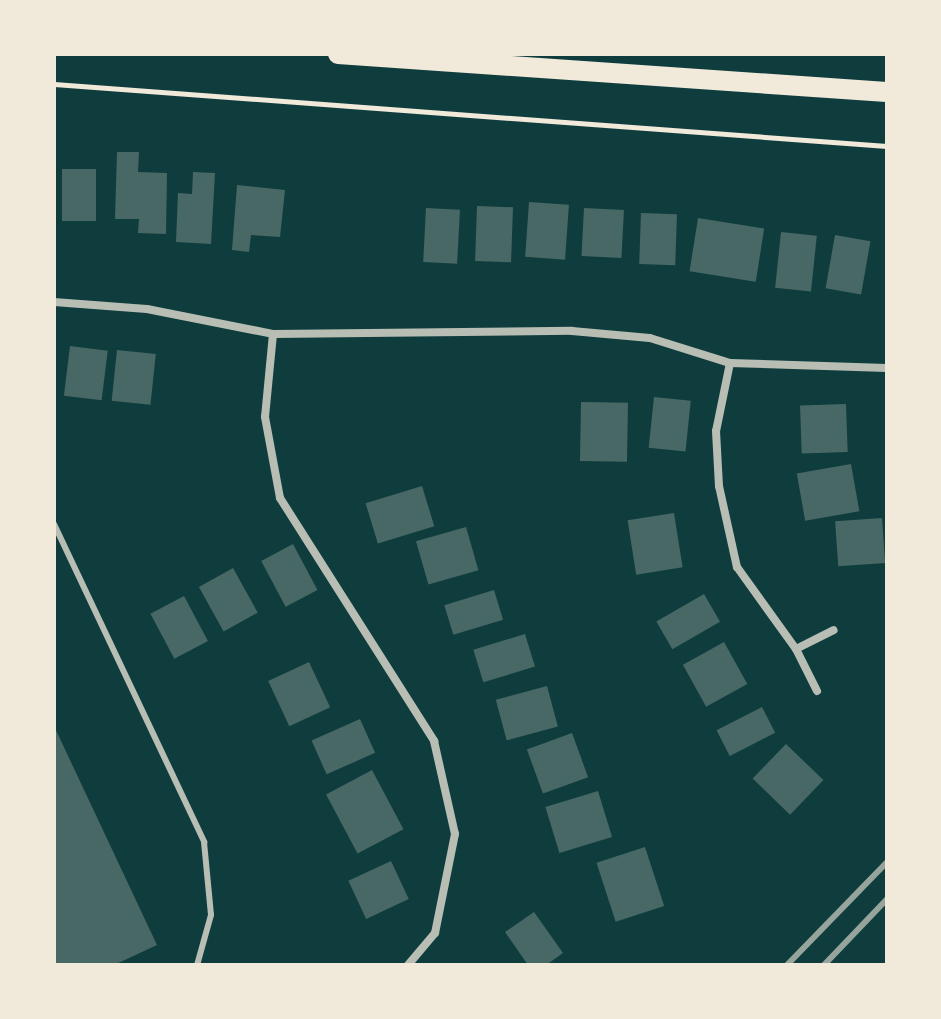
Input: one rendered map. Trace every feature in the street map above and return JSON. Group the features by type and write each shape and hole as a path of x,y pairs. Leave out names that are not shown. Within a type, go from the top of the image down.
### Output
{"main road":[{"path":"338,54 887,92"}],"street":[{"path":"54,302 147,309 273,334 572,331 650,338 730,363 887,368"},
{"path":"273,334 265,417 280,498 434,741 455,834 435,933 408,965"},
{"path":"730,363 716,431 719,486 737,567 796,649 817,691"},
{"path":"796,649 834,630"}],"lane":[{"path":"54,524 204,842 211,915 197,965"}],"path":[{"path":"54,84 887,146"}],"building":[{"path":"117,152 139,152 138,172 167,173 166,234 138,233 139,219 115,219"},
{"path":"62,169 96,169 96,221 62,221"},
{"path":"193,172 215,173 211,244 176,242 178,193 192,194"},
{"path":"237,185 285,190 280,237 251,235 249,252 232,250"},
{"path":"529,202 569,205 565,260 525,257"},
{"path":"477,206 513,207 511,262 475,261"},
{"path":"426,208 460,210 457,264 423,262"},
{"path":"584,208 624,210 621,258 581,256"},
{"path":"641,213 677,214 675,265 639,264"},
{"path":"698,218 764,228 756,282 690,271"},
{"path":"781,232 817,236 811,291 775,288"},
{"path":"835,235 870,241 861,294 826,288"},
{"path":"70,346 108,351 102,400 64,396"},
{"path":"117,350 156,354 150,405 112,401"},
{"path":"654,397 691,401 685,452 649,448"},
{"path":"581,402 628,403 627,462 580,461"},
{"path":"846,404 848,452 802,454 800,406"},
{"path":"851,464 859,511 805,521 797,474"},
{"path":"422,486 434,526 378,543 366,503"},
{"path":"674,513 683,567 636,575 628,520"},
{"path":"882,518 885,563 838,566 835,521"},
{"path":"466,527 478,570 428,585 416,541"},
{"path":"293,544 317,590 286,607 261,561"},
{"path":"233,568 258,613 224,632 199,587"},
{"path":"494,590 503,620 453,635 444,605"},
{"path":"704,594 720,622 672,649 656,622"},
{"path":"184,596 208,641 174,659 150,614"},
{"path":"525,634 535,667 483,682 473,650"},
{"path":"724,642 747,684 706,707 683,665"},
{"path":"309,662 330,707 289,726 268,681"},
{"path":"547,686 558,727 507,740 496,700"},
{"path":"762,707 775,733 730,756 717,730"},
{"path":"360,719 375,753 327,774 312,741"},
{"path":"54,726 157,945 114,965 54,965"},
{"path":"572,733 588,777 543,794 527,749"},
{"path":"786,744 823,780 790,815 753,779"},
{"path":"372,770 403,829 358,854 326,794"},
{"path":"598,791 612,837 559,853 545,807"},
{"path":"645,847 664,906 616,922 596,863"},
{"path":"391,861 409,899 366,919 348,881"},
{"path":"534,912 563,953 546,965 528,965 505,932"}],"railway":[{"path":"787,965 887,862"},
{"path":"824,965 887,899"}]}
